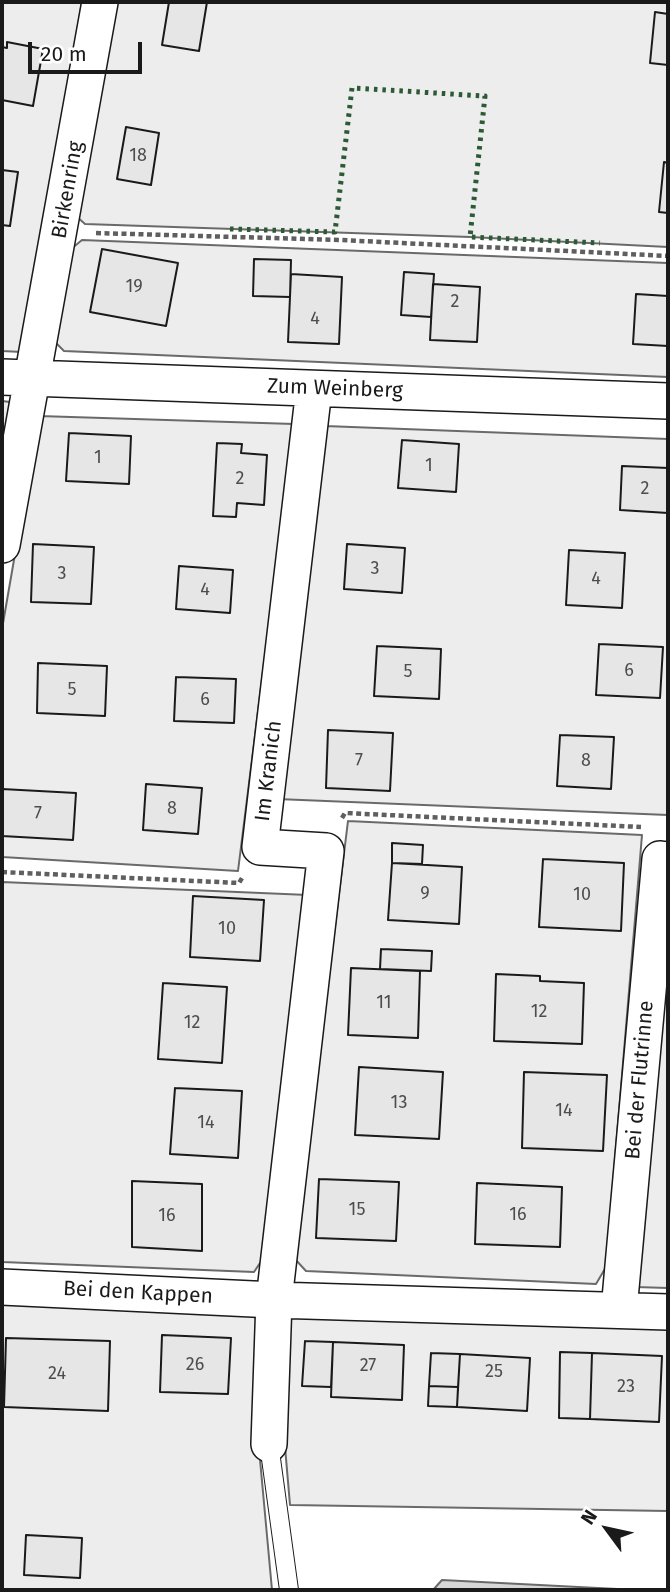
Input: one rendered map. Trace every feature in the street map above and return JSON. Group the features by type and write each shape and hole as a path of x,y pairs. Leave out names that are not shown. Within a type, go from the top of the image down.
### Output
{"street":[{"name":"Birkenring","path":"17,377 61,232 100,2"},
{"name":"Zum Weinberg","path":"17,377 668,401"},
{"path":"2,545 17,377"},
{"name":"Im Kranich","path":"314,389 260,847 326,851"},
{"path":"269,1444 274,1300 326,851"},
{"name":"Bei der Flutrinne","path":"619,1310 664,859"},
{"name":"Bei den Kappen","path":"2,1287 274,1300"},
{"path":"274,1300 668,1312"}],"lane":[{"path":"269,1444 289,1590"}],"path":[{"path":"61,232 341,240 668,256"},
{"path":"326,851 345,813 645,827 664,859"},
{"path":"2,872 240,883 260,847"}],"shaded area":[{"path":"2,2 82,2 22,352 2,351"},
{"path":"113,2 668,2 668,247 470,237 85,224 76,216"},
{"path":"82,240 668,263 668,377 64,351 53,340 71,249"},
{"path":"2,401 10,402 2,451"},
{"path":"39,416 294,424 238,871 2,857 2,629"},
{"path":"325,426 668,439 668,815 277,799"},
{"path":"348,821 642,835 606,1267 596,1284 306,1271 294,1258"},
{"path":"2,882 308,895 264,1257 254,1272 2,1262"},
{"path":"668,908 668,1288 635,1287"},
{"path":"2,1303 251,1313 259,1323 256,1416 272,1590 2,1590"},
{"path":"292,1314 668,1328 668,1511 290,1505 284,1435 285,1322"},
{"path":"442,1580 637,1590 433,1590"}],"building":[{"path":"169,2 207,2 199,51 162,45"},
{"path":"655,12 668,14 668,65 650,63"},
{"path":"7,42 43,49 33,106 2,100 2,47 7,48"},
{"path":"126,127 159,133 151,185 117,179"},
{"path":"664,162 668,163 668,213 659,212"},
{"path":"2,170 18,172 10,226 2,225"},
{"path":"102,249 178,263 166,326 90,312"},
{"path":"254,259 291,260 290,297 253,296"},
{"path":"404,272 434,274 431,317 401,315"},
{"path":"291,274 342,277 339,344 288,342"},
{"path":"433,284 480,287 477,342 430,340"},
{"path":"636,294 668,296 668,346 633,344"},
{"path":"69,433 131,436 129,484 66,481"},
{"path":"402,440 459,444 456,492 398,488"},
{"path":"217,443 242,444 241,453 267,455 264,505 237,503 236,517 213,516"},
{"path":"622,466 668,468 668,513 620,510"},
{"path":"33,544 94,547 91,604 31,602"},
{"path":"347,544 405,548 402,593 344,589"},
{"path":"569,550 625,553 622,608 566,605"},
{"path":"179,566 233,570 230,613 176,609"},
{"path":"599,644 663,647 660,698 596,695"},
{"path":"377,646 441,649 439,699 374,696"},
{"path":"38,663 107,666 105,716 37,713"},
{"path":"176,677 236,679 234,723 174,721"},
{"path":"328,730 393,733 390,791 326,788"},
{"path":"560,735 614,737 611,789 557,786"},
{"path":"146,784 202,788 198,834 143,830"},
{"path":"2,789 76,793 73,840 2,836"},
{"path":"392,843 423,845 422,864 392,863"},
{"path":"543,859 624,863 621,931 539,927"},
{"path":"392,863 462,867 459,924 388,920"},
{"path":"193,896 264,900 260,961 190,957"},
{"path":"381,949 432,951 431,971 380,969"},
{"path":"351,968 420,971 418,1038 348,1035"},
{"path":"496,974 540,976 540,981 584,983 582,1044 494,1041"},
{"path":"163,983 227,987 222,1063 158,1059"},
{"path":"359,1067 443,1072 439,1139 355,1135"},
{"path":"524,1072 607,1075 603,1151 522,1148"},
{"path":"175,1088 242,1091 238,1158 170,1154"},
{"path":"319,1179 399,1182 396,1241 316,1238"},
{"path":"132,1181 202,1184 202,1251 132,1247"},
{"path":"477,1183 562,1187 560,1247 475,1244"},
{"path":"162,1335 231,1338 228,1394 160,1392"},
{"path":"6,1338 110,1341 108,1411 4,1407"},
{"path":"305,1341 333,1342 331,1387 302,1386"},
{"path":"333,1342 404,1345 402,1400 331,1397"},
{"path":"560,1352 592,1353 590,1419 559,1418"},
{"path":"431,1353 460,1354 458,1387 429,1386"},
{"path":"592,1353 662,1356 659,1422 590,1419"},
{"path":"460,1354 530,1358 527,1411 457,1407"},
{"path":"429,1386 458,1387 457,1407 428,1406"},
{"path":"26,1535 82,1538 80,1578 24,1575"}],"hedge":[{"path":"230,229 335,232 352,88 485,96 470,237 600,243"}]}
